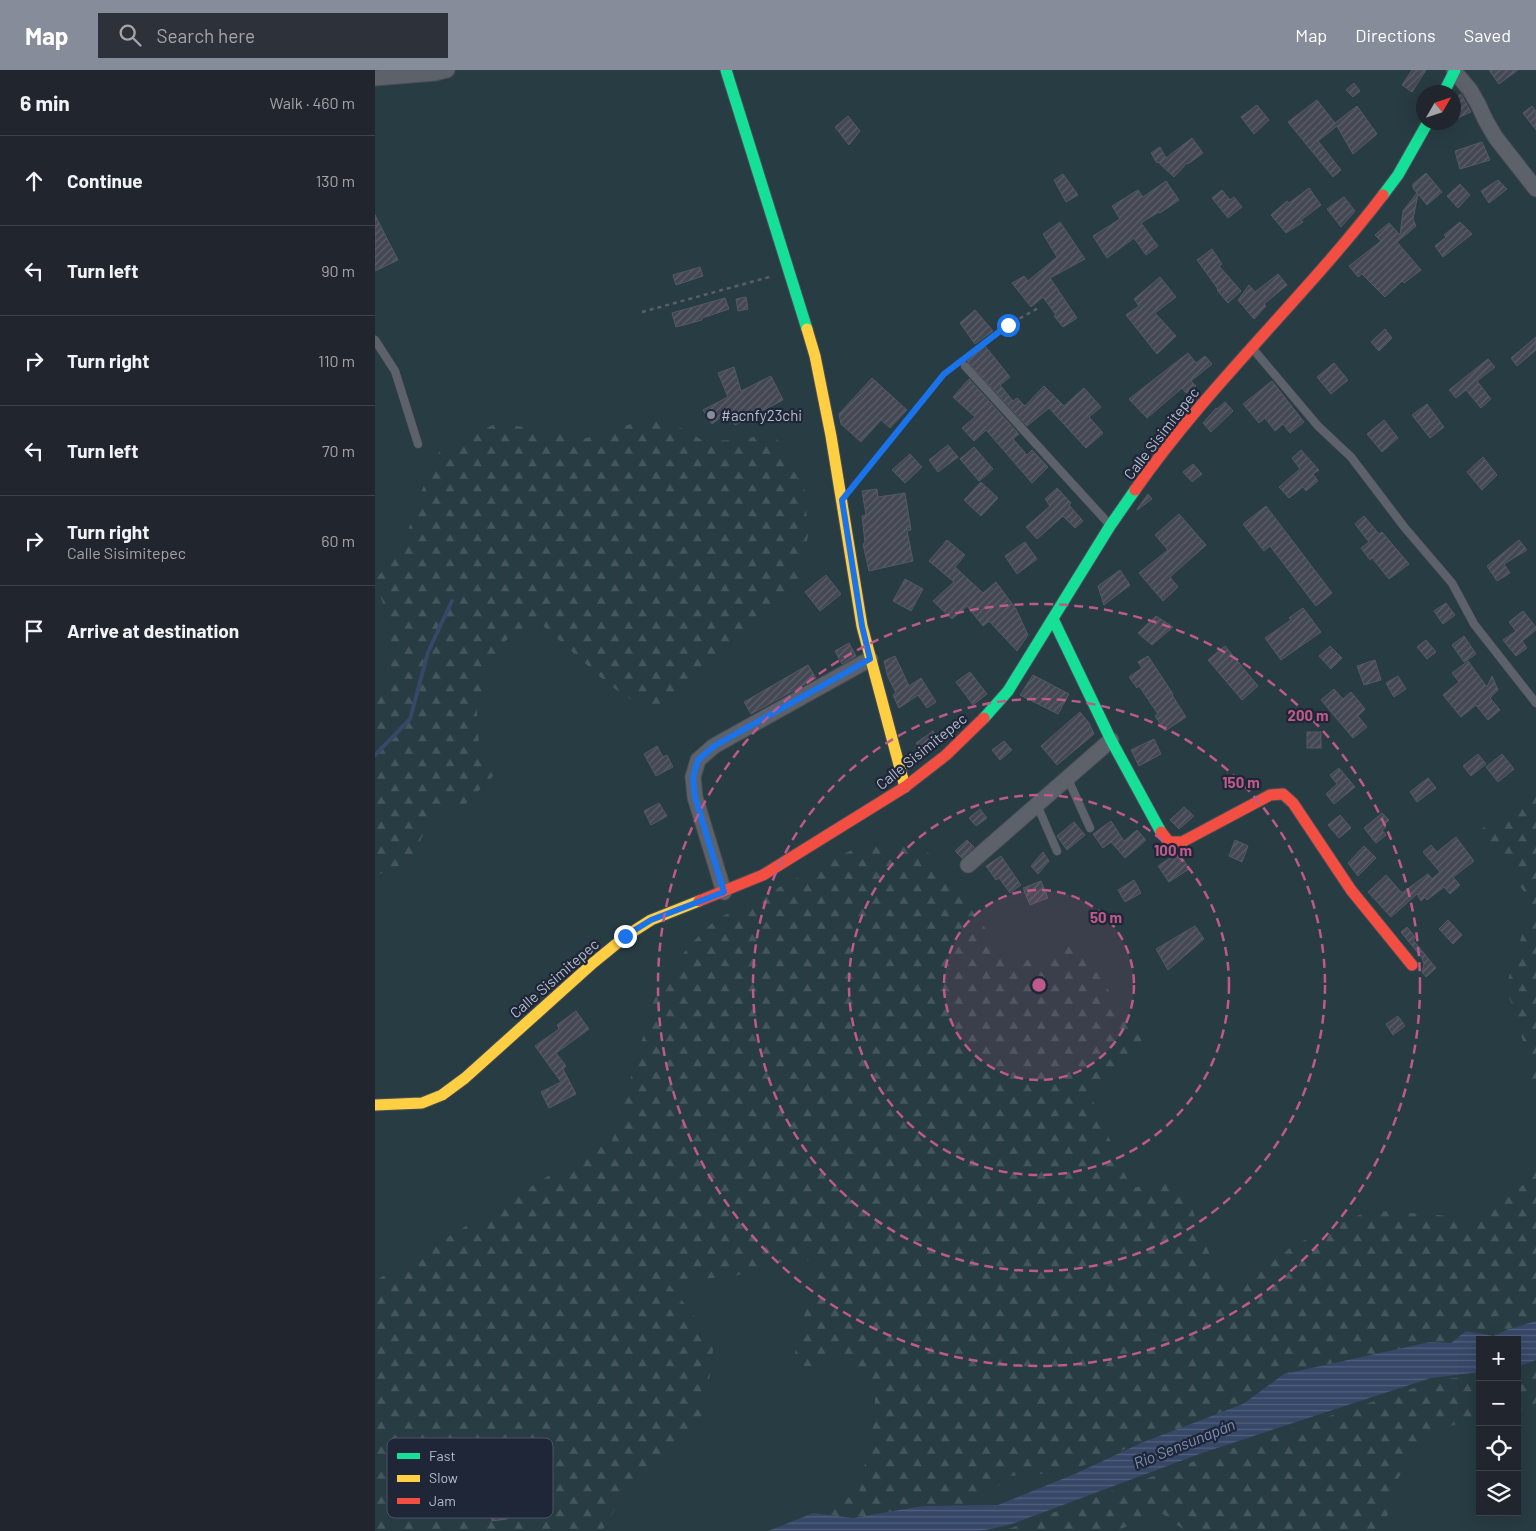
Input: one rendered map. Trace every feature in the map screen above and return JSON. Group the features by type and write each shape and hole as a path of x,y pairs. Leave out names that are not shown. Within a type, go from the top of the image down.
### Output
{"street":[{"path":"375,78 435,73 447,70"},
{"path":"726,70 815,356 831,436 862,626 905,787"},
{"path":"1448,85 1455,71 1470,90 1496,138 1536,190"},
{"name":"Calle Sisimitepec","path":"375,1105 402,1106 422,1103 442,1095 465,1078 625,936 651,920 763,875 905,787 946,755 992,710 1008,691 1110,526 1159,456 1251,347 1359,226 1398,175 1423,130"},
{"path":"1053,619 1111,740 1160,831 1169,842 1182,842 1271,795 1283,794 1293,802 1351,890 1411,965"},
{"path":"724,892 695,797 693,777 698,760 714,746 870,659"},
{"path":"968,864 1037,805 1067,776 1111,740"}],"lane":[{"path":"375,340 395,372 418,444"},
{"path":"1251,347 1318,426 1351,457 1405,528 1452,583 1474,624 1536,703"},
{"path":"963,362 1110,526"},
{"path":"1067,776 1090,828"},
{"path":"1037,805 1057,851"}],"path":[{"path":"642,312 789,271"},
{"path":"842,500 944,374 963,362 1008,325 1040,307"}],"green space":[{"path":"375,70 1536,70 1536,1531 375,1531"},
{"path":"668,421 704,441 736,440 772,434 797,462 805,492 808,535 801,576 770,616 712,666 669,701 645,709 608,684 540,623 514,631 493,657 477,711 479,746 493,776 461,809 435,807 412,860 375,876 375,702 391,684 391,628 375,579 402,551 417,501 441,448 495,424 545,429 580,440 637,422"},
{"path":"1536,790 1536,1092 1515,1011 1505,989 1532,903 1480,830"},
{"path":"863,844 923,846 1013,965 1077,943 1142,1040 1089,1092 1131,1188 1181,1180 1219,1279 1239,1287 1294,1245 1359,1215 1382,1211 1481,1218 1534,1176 1536,1169 1536,1321 1506,1330 1494,1336 1466,1331 1451,1343 1430,1342 1284,1374 1243,1404 1066,1472 1011,1476 974,1506 923,1506 853,1518 813,1513 859,1493 874,1420 875,1396 868,1373 835,1357 815,1367 792,1365 810,1292 822,1270 802,1256 735,1276 667,1282 714,1340 711,1369 701,1421 614,1511 602,1531 375,1531 375,1281 568,1164 612,1141 656,993 676,963 717,919"},
{"path":"1536,1365 1536,1409 1521,1410 1521,1369"},
{"path":"1476,1376 1476,1417 1433,1433 1409,1458 1397,1481 1394,1508 1373,1531 1185,1531 1163,1514 1114,1531 997,1531 1011,1528 1203,1458 1442,1379"}],"water":[{"path":"1536,1321 1536,1360 1521,1366 1521,1336 1494,1336 1506,1330"},
{"name":"Río Sensunapán","path":"1466,1331 1494,1336 1476,1336 1476,1372 1431,1378 1360,1401 1202,1453 1009,1525 981,1531 768,1531 813,1513 853,1518 923,1506 998,1505 1077,1473 1141,1443 1243,1404 1284,1374 1430,1342 1451,1343"}],"building":[{"path":"1412,70 1426,70 1412,92 1402,85"},
{"path":"1489,70 1518,70 1499,84"},
{"path":"1354,83 1360,91 1353,97 1346,90"},
{"path":"1461,94 1471,112 1461,116"},
{"path":"1317,100 1335,123 1357,106 1377,134 1353,154 1337,126 1318,141 1341,170 1333,177 1288,122"},
{"path":"1257,105 1269,120 1254,134 1241,117"},
{"path":"1532,106 1536,111 1536,130 1523,113"},
{"path":"848,116 860,131 849,145 835,127"},
{"path":"1192,138 1203,153 1187,163 1174,177 1157,163 1151,153 1160,147 1166,158"},
{"path":"1482,142 1490,160 1460,169 1455,151"},
{"path":"1426,173 1442,192 1427,205 1418,194 1413,219 1416,226 1397,242 1421,270 1404,283 1402,281 1385,297 1362,274 1358,277 1349,266 1381,241 1375,235 1389,223 1400,235 1403,211 1417,193 1413,188 1413,184"},
{"path":"1063,174 1078,195 1066,202 1054,180"},
{"path":"1498,180 1507,189 1489,203 1481,191"},
{"path":"1166,181 1179,200 1141,223 1158,246 1146,255 1134,238 1107,258 1093,236 1120,219 1112,206 1138,190 1143,197"},
{"path":"1460,184 1470,195 1458,208 1447,196"},
{"path":"1309,188 1321,205 1301,220 1303,222 1286,233 1271,215 1287,201 1289,203"},
{"path":"1222,190 1230,200 1234,197 1242,207 1228,218 1212,198"},
{"path":"1344,197 1355,211 1341,227 1327,209"},
{"path":"375,215 398,260 375,271"},
{"path":"1060,222 1085,259 1050,278 1077,318 1063,327 1043,297 1031,307 1012,283 1024,276 1028,281 1057,257 1043,234"},
{"path":"1460,222 1472,234 1443,257 1435,246 1446,237 1444,235"},
{"path":"1212,249 1222,264 1219,266 1241,291 1228,303 1197,260"},
{"path":"700,267 703,276 676,285 673,275"},
{"path":"1278,274 1287,285 1264,304 1266,306 1254,319 1238,300 1249,285 1255,292"},
{"path":"1160,277 1176,297 1155,313 1176,336 1157,354 1126,315 1139,306 1134,299"},
{"path":"746,297 748,309 738,311 736,299"},
{"path":"725,298 729,309 702,318 702,320 676,327 672,313"},
{"path":"975,310 993,331 975,344 960,323"},
{"path":"1385,329 1392,338 1379,351 1371,342"},
{"path":"1536,337 1536,350 1517,366 1511,358"},
{"path":"985,346 1010,377 1000,385 1013,401 1017,398 1025,406 1044,386 1064,406 1084,388 1101,407 1089,417 1103,433 1086,448 1049,408 1027,426 967,361"},
{"path":"1188,353 1196,363 1205,356 1212,364 1191,381 1196,386 1186,393 1182,388 1147,418 1129,399"},
{"path":"1488,359 1495,367 1477,381 1491,399 1481,408 1466,390 1456,398 1449,390"},
{"path":"1334,363 1348,380 1331,394 1317,377"},
{"path":"734,367 741,391 771,376 783,400 735,425 728,412 712,424 703,410 728,397 718,373"},
{"path":"872,378 907,410 890,428 881,420 861,442 841,424 839,414"},
{"path":"969,379 1019,434 1013,439 1027,455 1032,450 1048,467 1032,483 986,430 974,441 962,428 975,417 953,397"},
{"path":"1272,381 1304,422 1290,433 1283,424 1275,431 1265,418 1259,423 1243,404"},
{"path":"1225,402 1233,411 1211,432 1203,423 1216,408"},
{"path":"1427,404 1444,427 1430,438 1412,415"},
{"path":"1384,420 1398,438 1382,452 1367,434"},
{"path":"948,445 958,457 938,472 929,460"},
{"path":"974,447 993,469 979,481 960,459"},
{"path":"1301,450 1319,470 1313,474 1318,481 1306,491 1303,487 1289,498 1279,487 1300,469 1292,458"},
{"path":"910,454 922,467 905,483 892,470"},
{"path":"1483,457 1497,475 1482,490 1467,472"},
{"path":"1193,464 1202,474 1192,482 1183,472"},
{"path":"981,482 998,498 981,516 964,500"},
{"path":"1057,488 1071,503 1069,505 1083,521 1075,528 1063,516 1037,539 1026,527 1050,506 1045,499"},
{"path":"877,489 878,497 905,493 911,530 907,531 913,561 869,571 863,544 865,543 862,516 866,515 862,491"},
{"path":"1148,494 1152,499 1137,510 1137,509"},
{"path":"1266,506 1332,593 1316,606 1270,546 1264,551 1243,524"},
{"path":"1179,514 1206,545 1170,577 1178,587 1163,601 1139,573 1168,550 1155,535"},
{"path":"1364,516 1379,534 1382,532 1409,564 1389,579 1361,548 1369,542 1355,524"},
{"path":"947,540 965,555 955,567 983,593 996,582 1016,609 1028,635 1017,651 989,621 983,626 967,606 952,619 933,601 954,582 929,561"},
{"path":"1519,540 1527,550 1504,564 1510,573 1497,581 1487,566"},
{"path":"1025,542 1037,559 1017,574 1005,556"},
{"path":"1120,570 1130,585 1104,605 1098,586"},
{"path":"826,575 841,594 820,611 805,592"},
{"path":"905,579 923,589 911,611 893,601"},
{"path":"1446,603 1455,615 1443,624 1434,611"},
{"path":"1303,608 1321,632 1281,660 1265,638 1291,620 1289,618"},
{"path":"1523,611 1536,627 1536,630 1522,641 1527,648 1516,656 1503,640 1516,631 1509,622"},
{"path":"1156,616 1173,627 1152,645 1138,633"},
{"path":"1464,636 1476,654 1464,662 1452,645"},
{"path":"1426,640 1436,652 1427,659 1417,647"},
{"path":"849,643 856,656 842,664 835,651"},
{"path":"1225,646 1258,686 1242,700 1208,660"},
{"path":"1330,646 1342,658 1331,669 1319,656"},
{"path":"895,656 909,686 921,678 936,702 927,708 918,695 899,708 893,695 896,693 888,677 884,661"},
{"path":"1148,656 1186,717 1165,731 1155,716 1158,714 1139,686 1137,688 1129,677 1142,668 1138,662"},
{"path":"1375,660 1381,680 1364,685 1357,666"},
{"path":"1468,661 1487,687 1492,676 1498,690 1490,698 1500,710 1488,720 1476,705 1461,717 1443,695 1459,682 1452,673"},
{"path":"808,665 816,678 751,714 744,702"},
{"path":"970,672 987,694 973,705 956,682"},
{"path":"1033,675 1069,694 1058,714 1020,695"},
{"path":"1398,676 1406,689 1394,697 1386,683"},
{"path":"1334,689 1343,699 1351,692 1365,709 1358,716 1367,727 1353,738 1321,700"},
{"path":"1080,712 1089,723 1094,734 1057,765 1041,746"},
{"path":"933,731 942,742 925,755 916,743"},
{"path":"1307,732 1321,732 1321,748 1307,748"},
{"path":"1154,739 1161,754 1139,766 1131,750"},
{"path":"1004,741 1012,750 1000,760 992,750"},
{"path":"657,746 663,757 667,755 673,767 656,776 644,754"},
{"path":"1478,754 1486,764 1471,776 1463,766"},
{"path":"1502,754 1514,769 1498,782 1486,767"},
{"path":"1339,768 1355,787 1334,804 1326,794 1337,784 1330,775"},
{"path":"1428,778 1436,788 1417,802 1410,792"},
{"path":"659,803 667,816 651,825 644,811"},
{"path":"1184,807 1194,816 1179,829 1170,820"},
{"path":"980,809 987,818 976,826 969,818"},
{"path":"1382,813 1389,820 1384,825 1386,827 1382,830 1386,835 1376,843 1364,828"},
{"path":"1340,815 1351,828 1339,838 1328,825"},
{"path":"1111,821 1124,841 1137,830 1146,840 1125,858 1111,842 1103,848 1093,834"},
{"path":"1074,822 1085,835 1067,850 1057,836"},
{"path":"1456,837 1474,861 1453,877 1460,885 1450,894 1444,887 1427,900 1425,897 1421,901 1417,894 1391,917 1368,892 1386,875 1402,893 1428,874 1432,879 1440,872 1423,852 1431,845 1437,852"},
{"path":"967,840 974,847 962,858 955,851"},
{"path":"1235,840 1248,846 1242,862 1229,856"},
{"path":"1364,846 1376,858 1358,876 1348,863"},
{"path":"1043,852 1049,861 1038,874 1031,866"},
{"path":"1176,854 1180,854 1189,869 1169,882 1158,866"},
{"path":"1001,856 1021,885 1010,893 999,878 996,880 986,866"},
{"path":"1134,880 1141,893 1125,902 1118,890"},
{"path":"1041,881 1048,898 1030,905 1023,888"},
{"path":"1448,920 1462,935 1453,944 1439,929"},
{"path":"1195,926 1204,939 1168,970 1156,949"},
{"path":"1407,927 1416,938 1413,940 1436,968 1426,977 1422,972 1424,964 1422,958 1401,932"},
{"path":"576,1011 589,1029 556,1053 566,1066 563,1069 576,1094 549,1108 541,1092 561,1082 535,1046 559,1029 557,1025"},
{"path":"1398,1016 1405,1026 1393,1035 1386,1024"},
{"path":"491,1518 507,1518 507,1519 492,1521"}],"waterway":[{"path":"375,755 410,719 428,652 452,601"}],"traffic: fast":[{"path":"726,70 807,329"},
{"path":"1448,85 1455,70"},
{"path":"1383,195 1398,175 1423,130"},
{"path":"984,718 1008,691 1110,526 1135,490"},
{"path":"1053,619 1111,740 1161,832"}],"traffic: slow":[{"path":"807,329 815,356 831,436 862,626 905,787"},
{"path":"375,1105 422,1103 442,1095 465,1078 593,963 626,936 651,920 699,901"}],"traffic: jam":[{"path":"1135,490 1164,451 1225,377 1322,269 1383,195"},
{"path":"699,901 763,875 905,787 946,755 984,718"},
{"path":"1161,832 1169,842 1182,842 1270,795 1283,794 1293,803 1351,890 1412,965"}],"place":[{"name":"#acnfy23chi","path":"711,415"}],"route":[{"path":"625,936 651,920 724,892 695,797 693,777 698,760 714,746 870,659 862,626 842,500 944,374 1008,325"}]}
